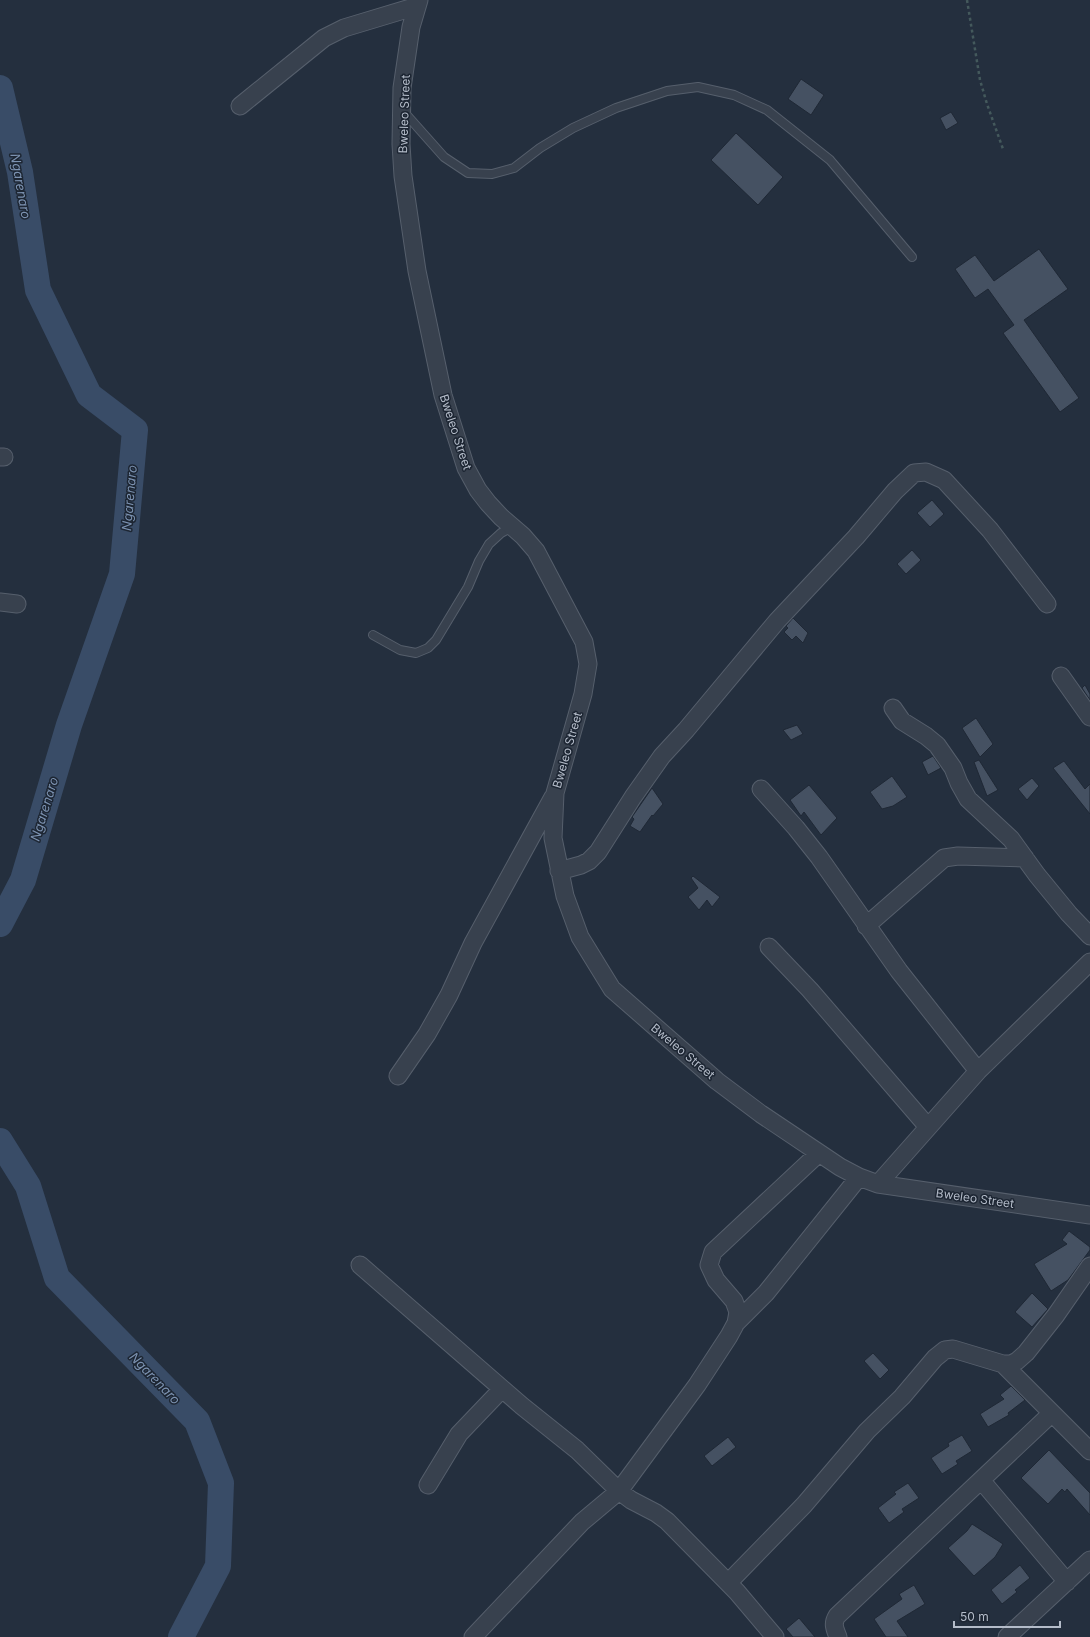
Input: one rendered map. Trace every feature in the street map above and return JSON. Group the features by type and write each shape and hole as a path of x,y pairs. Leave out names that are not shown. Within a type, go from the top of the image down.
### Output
{"street":[{"path":"240,106 324,38 344,28 418,3"},
{"name":"Bweleo Street","path":"418,3 411,26 402,88 401,144 403,176 417,271 443,395 466,468 478,490 488,503 524,536 540,557 584,642 588,664 583,694 555,793 553,838 565,896 580,937 612,989 657,1030 736,1096 819,1153 859,1177 878,1184 1090,1215"},
{"path":"559,871 581,865 598,852 633,797 662,756 686,730 777,621 856,537 895,491 914,473 926,472 944,480 990,530 1047,604"},
{"path":"1061,676 1090,717"},
{"path":"893,708 902,721 926,736 937,745 953,768 968,799 1011,839 1069,914 1090,936"},
{"path":"762,789 819,857 866,926 924,1004 978,1071"},
{"path":"398,1076 435,1021 449,995 473,942 555,793"},
{"path":"866,926 944,858 958,856 1025,858"},
{"path":"769,947 810,990 928,1127"},
{"path":"878,1184 978,1071 1090,962"},
{"path":"736,1323 738,1312 734,1301 716,1280 709,1265 713,1252 819,1153"},
{"path":"473,1637 582,1522 619,1491 697,1385 736,1323 766,1293 859,1177"},
{"path":"360,1265 502,1389 577,1450 619,1491 630,1500 656,1513 667,1521 728,1583 775,1637"},
{"path":"728,1583 804,1505 867,1431 902,1397 935,1358 942,1352 953,1349 1003,1364 1011,1364 1026,1354 1056,1315 1090,1266"},
{"path":"1003,1364 1090,1450"},
{"path":"428,1485 459,1434 502,1389"},
{"path":"838,1637 834,1627 834,1621 837,1616 1052,1413"},
{"path":"981,1480 1066,1582"},
{"path":"1007,1637 1090,1560"}],"lane":[{"path":"401,109 444,157 468,173 492,174 514,168 540,148 580,124 616,108 667,91 698,87 734,95 767,110 830,160 912,257"},
{"path":"373,635 400,650 416,653 428,648 436,640 468,587 479,561 489,544 501,533 512,526"}],"path":[{"path":"967,0 980,80 986,104 1003,149"}],"building":[{"path":"801,79 824,95 811,115 788,99"},
{"path":"951,112 958,123 946,130 940,118"},
{"path":"736,133 783,177 758,205 711,160"},
{"path":"1039,249 1068,289 1024,320 1079,398 1060,412 1003,333 1014,325 988,289 975,298 955,269 975,255 994,281"},
{"path":"932,500 944,514 930,527 917,513"},
{"path":"912,550 921,560 906,574 897,564"},
{"path":"793,618 808,633 803,643 796,636 792,640 784,632 788,628 786,626"},
{"path":"1085,685 1090,694 1090,700 1082,688"},
{"path":"976,718 993,744 980,757 962,728"},
{"path":"797,725 803,734 791,740 783,730"},
{"path":"933,756 941,768 928,775 922,762"},
{"path":"979,760 998,790 987,796 974,762"},
{"path":"1064,761 1085,789 1090,784 1090,814 1053,768"},
{"path":"892,776 907,797 893,806 882,809 870,792"},
{"path":"1032,778 1039,786 1027,800 1018,789"},
{"path":"809,785 837,818 821,835 804,812 801,816 790,800"},
{"path":"652,788 663,804 653,816 652,815 640,832 630,826 634,819 632,817"},
{"path":"693,876 720,897 712,907 707,900 699,910 688,897 698,888 691,878"},
{"path":"1069,1231 1090,1247 1090,1250 1068,1280 1051,1291 1034,1264 1067,1244 1062,1240"},
{"path":"1032,1293 1048,1309 1032,1327 1015,1312"},
{"path":"873,1353 889,1370 880,1379 864,1361"},
{"path":"1011,1386 1025,1400 1008,1413 1009,1415 988,1427 980,1414 1004,1399 1000,1395"},
{"path":"962,1435 972,1451 956,1461 958,1464 942,1474 931,1458 949,1446 948,1443"},
{"path":"728,1437 736,1447 712,1466 704,1456"},
{"path":"1049,1450 1090,1493 1090,1515 1067,1489 1065,1492 1062,1489 1048,1504 1021,1478"},
{"path":"908,1483 919,1498 902,1509 904,1512 889,1523 878,1508 896,1494 894,1492"},
{"path":"972,1524 1003,1544 995,1557 974,1576 948,1548 967,1531"},
{"path":"1020,1565 1030,1578 1015,1590 1017,1592 1002,1604 991,1590"},
{"path":"914,1585 925,1604 897,1621 908,1637 886,1637 874,1619 902,1599 899,1594"},
{"path":"799,1618 815,1637 793,1637 786,1629"}],"waterway":[{"name":"Ngarenaro","path":"0,88 20,172 38,290 89,395 135,430 122,574 69,725 23,880 0,924"},
{"name":"Ngarenaro","path":"0,1141 28,1186 57,1278 197,1421 221,1483 218,1566 181,1637"}]}
